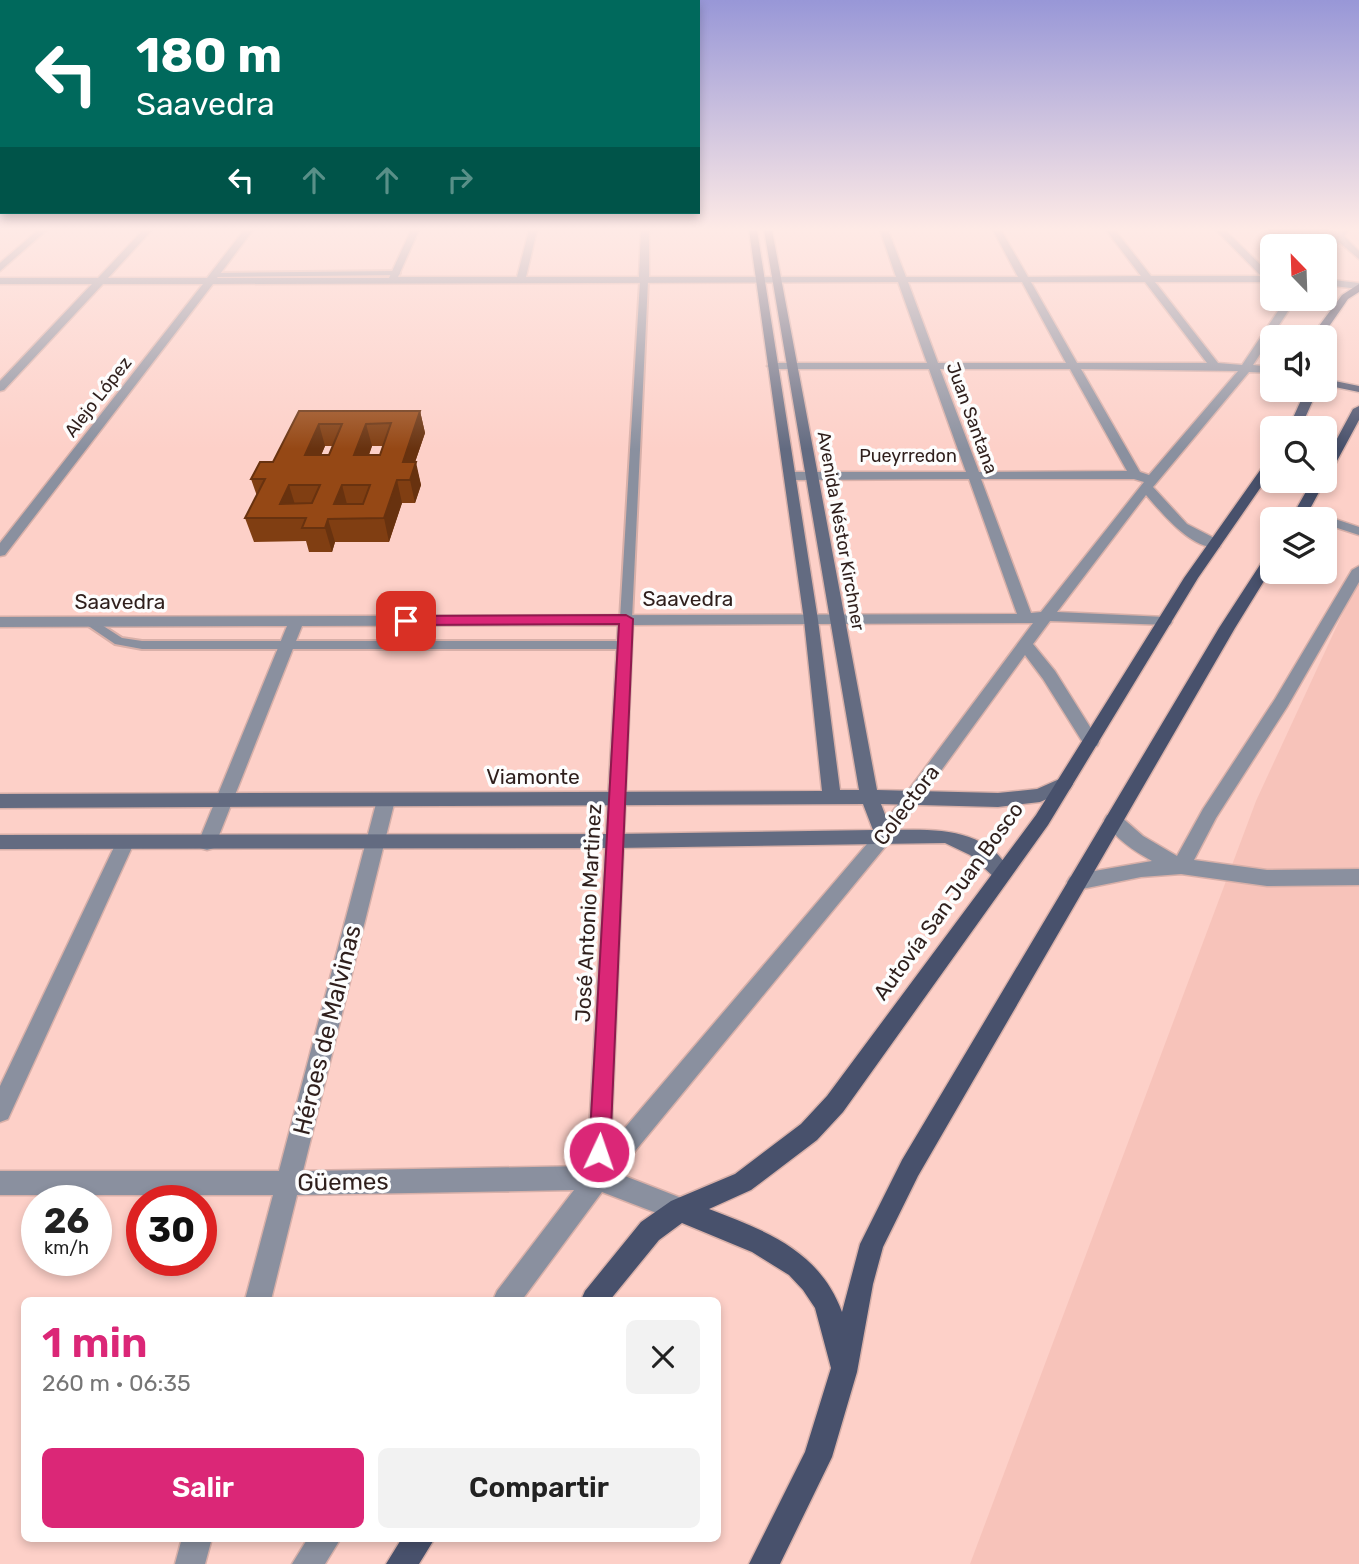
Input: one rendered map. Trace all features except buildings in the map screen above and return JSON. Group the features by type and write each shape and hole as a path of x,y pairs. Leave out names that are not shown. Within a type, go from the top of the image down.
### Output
{"main road":[{"path":"1325,325 1341,303"},
{"path":"1337,384 1359,389"},
{"path":"1337,450 1359,409"},
{"name":"Autovía San Juan Bosco","path":"596,1297 650,1231 680,1210 743,1182 809,1132 835,1104 1064,784 1215,544 1260,479"},
{"path":"764,1564 818,1457 844,1372 860,1284 872,1244 910,1168 1113,820 1260,577"},
{"path":"680,1210 776,1252 802,1269 824,1299 844,1372"},
{"path":"401,1564 417,1542"}],"street":[{"path":"0,388 80,303"},
{"name":"Alejo López","path":"0,552 192,303"},
{"name":"Avenida Néstor Kirchner","path":"764,303 811,620 832,798"},
{"name":"Avenida Néstor Kirchner","path":"781,303 869,797 884,836"},
{"name":"Juan Santana","path":"911,303 1026,619"},
{"path":"1038,303 1135,475"},
{"path":"1167,303 1214,366"},
{"name":"Colectora","path":"508,1297 598,1178 884,836 1046,616 1149,484 1245,369 1282,312"},
{"path":"772,366 1071,364 1214,366 1260,370"},
{"path":"0,366 20,366"},
{"name":"Pueyrredon","path":"790,476 1135,475 1149,484"},
{"path":"1149,484 1182,527 1215,544"},
{"path":"1337,526 1359,531"},
{"path":"1181,866 1209,814 1281,703 1359,570"},
{"name":"Saavedra","path":"0,622 1026,619 1046,616 1165,622"},
{"name":"José Antonio Martinez","path":"598,1178 626,619"},
{"path":"207,843 296,622"},
{"path":"1025,644 1049,675 1091,742"},
{"name":"Viamonte","path":"0,801 1022,798 1040,795 1064,784"},
{"name":"Héroes de Malvinas","path":"259,1297 386,800"},
{"path":"1113,820 1130,838 1181,866"},
{"path":"0,842 615,841 945,836 965,841 981,850 1002,873"},
{"path":"0,1111 125,843"},
{"path":"1077,882 1141,869 1181,866 1267,878 1359,877"},
{"name":"Güemes","path":"0,1183 288,1183 598,1178 680,1210"},
{"path":"190,1564 196,1542"},
{"path":"307,1564 323,1542"}],"lane":[{"name":"José Antonio Martinez","path":"626,619 643,303"},
{"path":"91,622 119,641 142,645 625,645"}],"shaded area":[{"path":"1359,578 1359,1564 970,1564 1256,801"}],"route":[{"path":"406,621 626,619 599,1152"}]}
